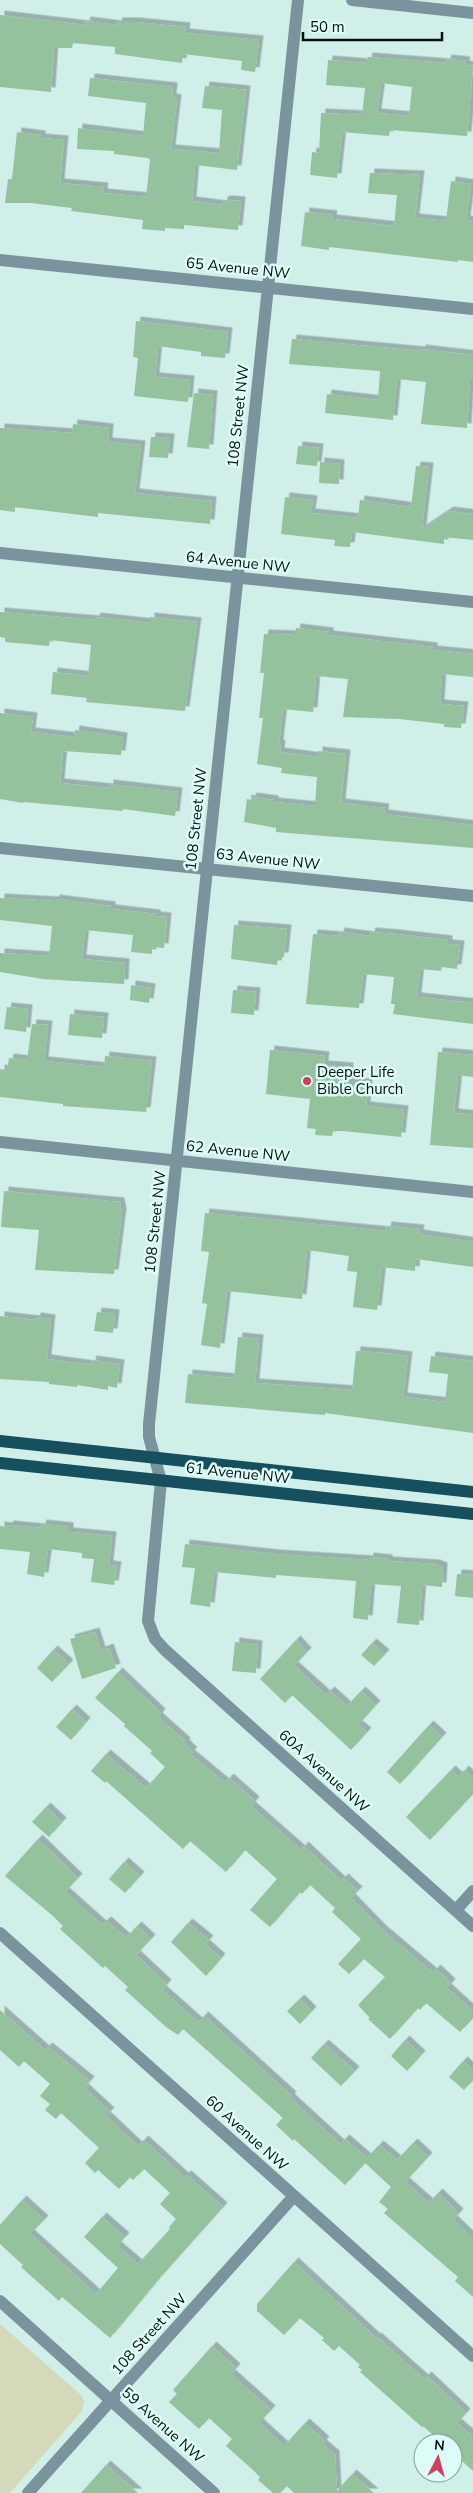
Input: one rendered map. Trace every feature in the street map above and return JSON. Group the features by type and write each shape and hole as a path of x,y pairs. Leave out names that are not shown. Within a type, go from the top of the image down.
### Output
{"main road":[{"name":"61 Avenue NW","path":"0,1440 473,1492"},
{"name":"61 Avenue NW","path":"0,1463 473,1514"}],"street":[{"name":"108 Street NW","path":"155,1639 150,1629 148,1613 161,1481 148,1437 149,1424 298,0"},
{"path":"352,0 473,12"},
{"name":"65 Avenue NW","path":"0,260 473,309"},
{"name":"64 Avenue NW","path":"0,553 473,602"},
{"name":"63 Avenue NW","path":"0,848 473,896"},
{"name":"62 Avenue NW","path":"0,1142 473,1192"},
{"name":"60A Avenue NW","path":"155,1639 473,1926"},
{"path":"456,1910 473,1891"},
{"name":"60 Avenue NW","path":"0,1933 473,2356"},
{"name":"108 Street NW","path":"28,2493 294,2196"},
{"name":"59 Avenue NW","path":"0,2301 214,2493"}],"green space":[{"path":"0,2324 81,2395 84,2401 82,2411 10,2493 0,2493"}],"building":[{"path":"0,15 85,25 86,21 117,25 118,22 135,22 186,27 185,33 259,40 255,72 241,70 242,61 183,54 182,63 115,54 115,47 73,43 72,48 54,48 51,92 0,87"},
{"path":"368,57 446,63 447,59 466,61 465,65 473,66 467,136 390,130 389,136 342,132 337,178 310,175 312,152 319,153 321,113 362,115 365,88 326,85 328,60 367,63","holes":["381,83 412,87 409,116 377,113"]},
{"path":"90,78 173,87 172,98 177,99 171,149 219,153 222,110 202,108 205,86 246,90 237,170 195,165 192,201 223,205 223,201 227,200 241,201 238,230 184,225 184,229 165,228 165,231 142,229 143,220 71,211 72,208 31,203 5,203 8,179 12,179 17,132 41,135 41,138 64,140 60,183 104,187 103,193 146,197 150,160 148,158 114,154 114,151 77,149 78,128 143,136 146,103 88,96"},
{"path":"370,173 420,175 415,218 446,221 451,181 471,184 466,220 473,221 473,262 458,260 458,262 329,247 329,250 301,246 305,212 333,215 332,219 394,226 397,195 368,193"},
{"path":"136,321 228,332 225,358 201,356 201,352 158,346 155,377 190,380 188,402 134,396 138,358 133,357"},
{"path":"292,339 473,355 473,379 470,378 467,428 421,424 426,382 397,379 393,420 325,413 327,394 378,400 380,371 289,364"},
{"path":"194,393 213,395 209,449 187,447"},
{"path":"73,424 109,428 108,442 141,445 135,493 212,501 210,524 98,513 98,517 15,507 15,512 0,510 0,428 72,433"},
{"path":"151,437 170,438 168,458 149,457"},
{"path":"298,446 319,448 317,466 296,464"},
{"path":"320,462 340,464 339,484 319,483"},
{"path":"416,466 429,467 422,529 449,511 473,514 473,540 444,537 444,544 352,532 350,547 334,546 335,540 281,534 285,497 313,500 311,513 358,518 360,500 411,507"},
{"path":"0,612 95,620 96,617 150,623 150,617 197,622 185,711 86,702 87,698 51,694 53,672 88,676 91,645 50,640 49,646 5,642 5,638 0,637"},
{"path":"296,628 329,632 329,635 433,647 433,650 473,654 473,677 442,674 440,704 464,706 461,728 444,727 444,724 399,719 343,717 348,679 316,676 313,712 283,709 279,744 281,745 280,752 318,757 318,751 346,754 341,803 385,808 384,814 473,825 473,848 276,832 276,828 244,822 247,799 251,800 252,797 274,800 274,802 315,806 317,777 281,773 282,768 257,764 263,718 259,718 264,673 260,673 264,634 295,635"},
{"path":"0,713 33,717 31,732 74,737 75,730 123,737 121,755 63,751 60,783 109,788 109,784 178,792 175,816 123,809 123,811 23,803 0,799"},
{"path":"0,898 55,901 55,899 111,906 111,909 167,917 164,948 152,947 152,954 131,952 133,935 85,930 82,959 125,963 124,984 43,979 0,972 0,953 49,956 52,926 0,920"},
{"path":"234,925 287,929 284,957 278,957 277,965 231,959"},
{"path":"340,932 370,936 371,932 396,934 448,940 448,944 460,945 457,969 442,967 441,971 420,969 417,997 473,1003 473,1024 393,1014 395,1004 391,1004 394,977 363,974 359,1008 306,1004 313,934 339,936"},
{"path":"131,985 151,988 149,1003 130,1000"},
{"path":"233,990 256,992 254,1015 231,1013"},
{"path":"7,1007 28,1009 26,1032 4,1029"},
{"path":"70,1014 104,1017 102,1038 68,1035"},
{"path":"32,1024 48,1025 44,1061 104,1067 105,1056 152,1061 146,1112 63,1106 63,1104 0,1097 0,1069 7,1070 9,1058 27,1060"},
{"name":"Deeper Life Bible Church","path":"270,1050 325,1056 324,1065 349,1067 348,1082 368,1083 366,1106 404,1110 401,1137 343,1131 333,1131 332,1136 315,1135 316,1129 307,1128 310,1099 266,1094"},
{"path":"438,1052 473,1055 473,1077 458,1075 454,1113 473,1115 473,1148 430,1145"},
{"path":"4,1191 120,1202 122,1213 114,1274 35,1270 39,1230 1,1227"},
{"path":"205,1213 386,1231 387,1226 420,1229 419,1234 473,1242 473,1267 416,1259 415,1271 382,1267 377,1310 353,1307 357,1272 347,1271 349,1256 307,1250 302,1299 227,1291 220,1348 201,1345 207,1304 202,1303 209,1252 201,1251"},
{"path":"97,1312 115,1314 113,1333 94,1331"},
{"path":"0,1316 36,1320 36,1317 51,1319 47,1359 91,1365 92,1360 120,1364 117,1388 108,1386 108,1390 77,1385 77,1387 49,1384 49,1382 0,1379"},
{"path":"238,1337 259,1339 255,1383 352,1390 356,1351 384,1353 408,1356 403,1397 445,1402 448,1374 429,1372 431,1356 473,1361 473,1433 325,1413 325,1415 185,1403 188,1374 234,1378"},
{"path":"42,1524 69,1527 69,1532 112,1536 109,1565 117,1566 114,1585 91,1582 94,1559 82,1558 82,1553 48,1549 44,1577 27,1574 30,1552 0,1549 0,1526 41,1528"},
{"path":"185,1544 275,1554 369,1560 369,1557 388,1559 388,1561 435,1564 443,1567 442,1587 422,1585 419,1625 397,1623 401,1586 371,1584 368,1620 353,1618 356,1581 276,1575 276,1578 214,1572 210,1607 190,1604 195,1568 182,1567"},
{"path":"457,1574 473,1575 473,1598 455,1596"},
{"path":"95,1632 101,1651 109,1648 116,1668 82,1679 70,1639"},
{"path":"296,1640 307,1652 294,1666 326,1695 330,1691 347,1706 361,1691 376,1705 358,1725 367,1732 351,1750 292,1695 285,1703 260,1679"},
{"path":"235,1642 258,1645 256,1673 232,1671"},
{"path":"372,1643 385,1654 374,1666 361,1655"},
{"path":"53,1650 69,1664 52,1682 37,1668"},
{"path":"118,1672 161,1713 158,1717 186,1742 185,1744 193,1752 190,1754 225,1783 229,1778 255,1801 251,1806 301,1850 304,1846 341,1881 344,1878 358,1891 351,1898 382,1930 433,1973 436,1969 451,1983 447,1988 473,2012 473,2018 460,2032 426,2003 420,2010 418,2008 390,2039 368,2019 370,2018 358,2005 385,1977 364,1959 349,1974 338,1964 361,1939 332,1912 335,1908 310,1885 302,1894 300,1892 270,1927 250,1910 277,1879 245,1850 226,1872 190,1841 183,1849 106,1781 105,1783 91,1771 106,1754 146,1788 165,1767 150,1753 152,1751 124,1726 125,1724 95,1698"},
{"path":"72,1709 86,1722 71,1740 56,1727"},
{"path":"429,1725 442,1737 400,1784 387,1772"},
{"path":"451,1770 459,1777 464,1770 473,1778 473,1794 430,1840 406,1817"},
{"path":"46,1807 62,1822 49,1837 32,1822"},
{"path":"38,1839 78,1878 65,1892 102,1925 107,1921 126,1938 137,1926 151,1939 136,1955 167,1984 162,1990 198,2022 204,2016 292,2096 290,2098 340,2144 345,2139 367,2158 379,2145 397,2160 413,2143 428,2157 405,2182 429,2203 438,2193 459,2213 453,2220 473,2239 473,2297 455,2281 458,2277 384,2213 388,2209 379,2202 391,2187 365,2163 345,2185 276,2125 283,2118 183,2029 178,2035 166,2027 125,1990 128,1987 105,1966 103,1968 60,1929 63,1926 53,1916 5,1876"},
{"path":"124,1862 140,1876 125,1893 109,1879"},
{"path":"188,1923 209,1940 205,1944 221,1958 206,1976 171,1942"},
{"path":"300,1999 312,2011 300,2024 287,2011"},
{"path":"0,2010 45,2050 48,2047 90,2081 84,2088 110,2112 106,2116 138,2146 144,2140 184,2177 187,2175 223,2207 157,2281 110,2338 62,2297 59,2301 21,2267 23,2265 0,2244 0,2225 22,2200 44,2220 30,2234 96,2294 118,2268 84,2237 102,2217 125,2237 117,2246 138,2264 170,2229 169,2227 176,2219 160,2204 170,2193 144,2169 133,2180 130,2177 119,2189 98,2170 95,2173 85,2163 99,2148 61,2113 56,2119 45,2110 50,2104 40,2096 50,2084 24,2061 19,2067 0,2050"},
{"path":"405,2040 421,2055 407,2071 391,2056"},
{"path":"324,2044 355,2071 341,2086 311,2058"},
{"path":"463,2061 473,2070 473,2080 464,2090 449,2077"},
{"path":"294,2262 376,2338 424,2379 427,2376 466,2413 457,2423 473,2437 473,2471 463,2462 463,2433 431,2433 360,2372 362,2370 358,2367 360,2365 339,2346 334,2351 322,2340 324,2338 300,2318 284,2335 257,2311 257,2304"},
{"path":"212,2346 236,2368 231,2374 271,2410 259,2423 284,2446 305,2423 325,2441 322,2444 335,2455 337,2491 352,2474 374,2493 294,2493 287,2486 280,2493 273,2493 258,2480 260,2477 253,2470 226,2446 232,2439 209,2418 199,2429 169,2402 177,2394 173,2390"},
{"path":"106,2465 138,2493 81,2493"}],"place":[{"name":"Deeper Life Bible Church","path":"307,1081"}]}
